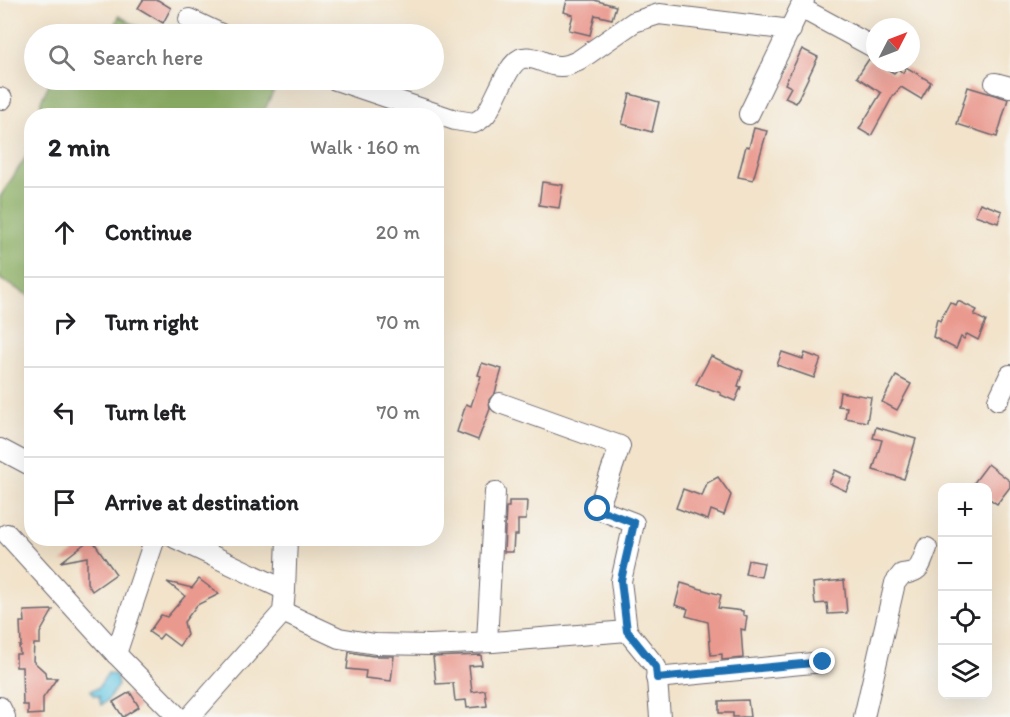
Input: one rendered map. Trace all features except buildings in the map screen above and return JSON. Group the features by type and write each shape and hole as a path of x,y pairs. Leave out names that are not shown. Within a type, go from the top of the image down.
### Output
{"street":[{"path":"749,114 803,4 866,42"},
{"path":"444,116 474,123 489,111 514,62 523,58 558,68 568,65 642,18 659,14 791,30"},
{"path":"189,19 200,24"},
{"path":"366,90 419,108"},
{"path":"998,399 1010,375"},
{"path":"500,403 620,446 598,509 634,523 621,580 627,631 656,667 660,717"},
{"path":"0,449 24,461"},
{"path":"487,642 495,492"},
{"path":"7,534 116,654 178,717"},
{"path":"116,654 152,546"},
{"path":"192,546 285,590"},
{"path":"190,717 283,612 287,546"},
{"path":"864,717 895,583 902,574 918,570 927,548"},
{"path":"283,612 339,638 375,644 487,642 627,631"},
{"path":"657,678 823,662"},
{"path":"0,707 5,717"}],"green space":[{"path":"119,16 133,24 116,24"},
{"path":"46,90 274,90 265,108 40,108"},
{"path":"24,160 24,293 0,279 0,197"}],"water":[{"path":"108,673 116,675 118,685 108,700 101,705 99,696 93,695 91,690 98,688"}],"route":[{"path":"598,509 634,523 621,580 627,631 656,667 657,678 823,662"}]}
